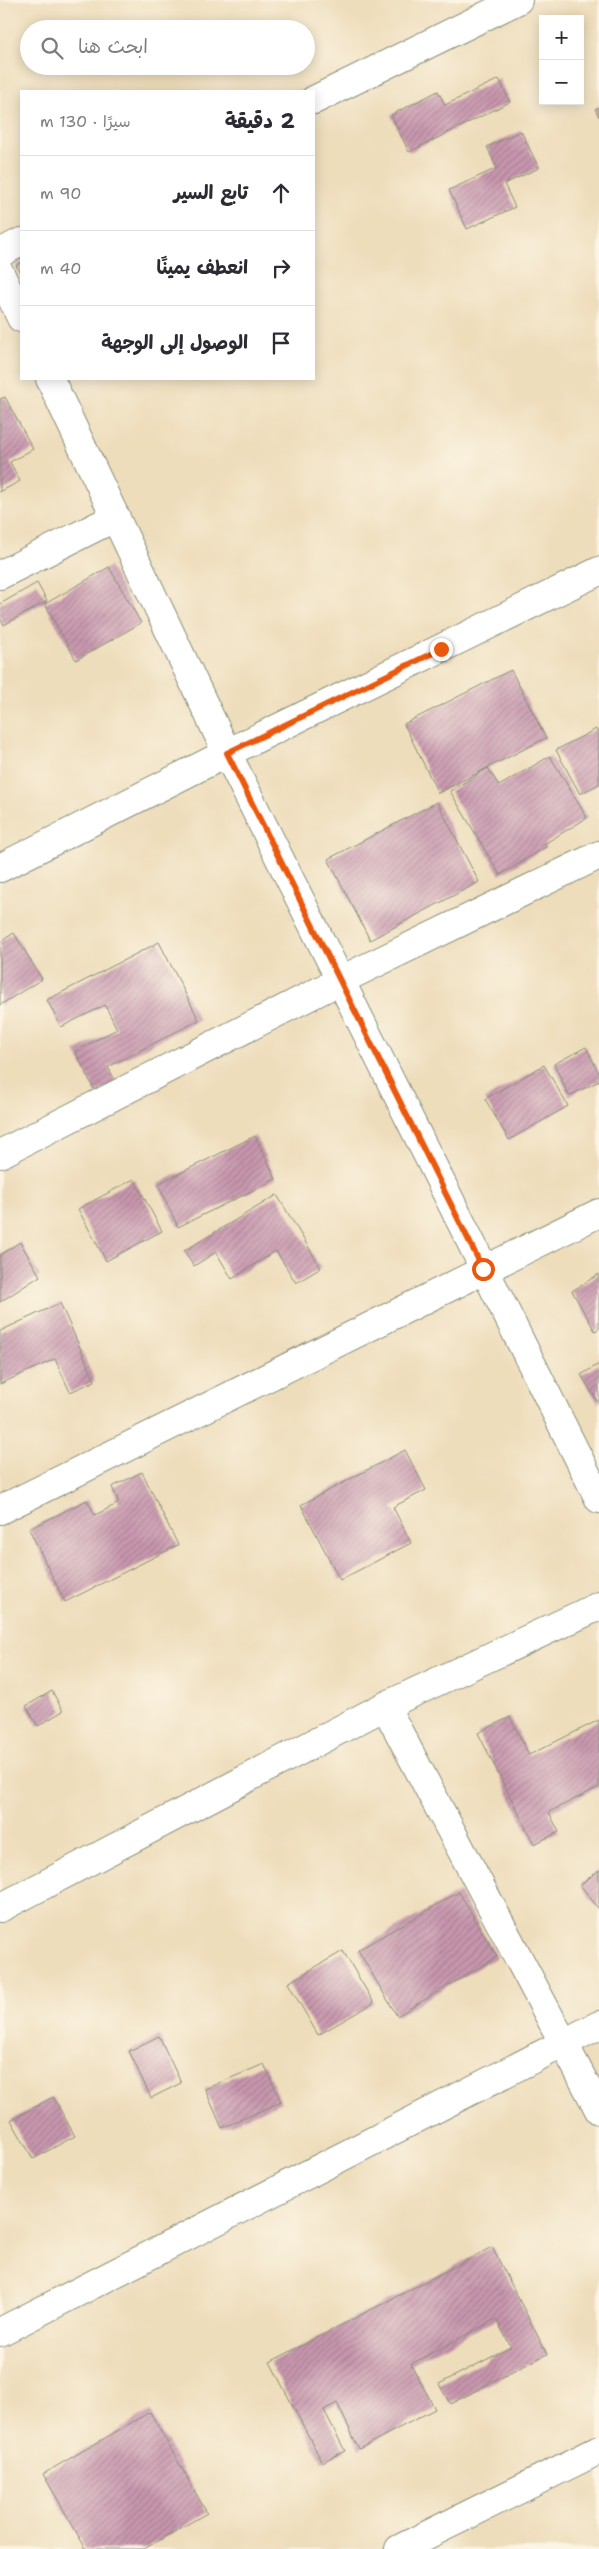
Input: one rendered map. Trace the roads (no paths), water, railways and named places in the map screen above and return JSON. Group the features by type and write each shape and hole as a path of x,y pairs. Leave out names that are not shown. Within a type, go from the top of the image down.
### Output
{"street":[{"path":"315,100 518,0"},
{"path":"0,253 20,243"},
{"path":"0,274 20,316"},
{"path":"50,380 227,753 339,981 599,1499"},
{"path":"0,575 116,517"},
{"path":"0,868 227,753 599,571"},
{"path":"0,1154 339,981 599,855"},
{"path":"0,1510 599,1213"},
{"path":"0,1908 384,1706 599,1606"},
{"path":"384,1706 599,2110"},
{"path":"0,2332 599,2025"},
{"path":"400,2549 599,2450"}]}
